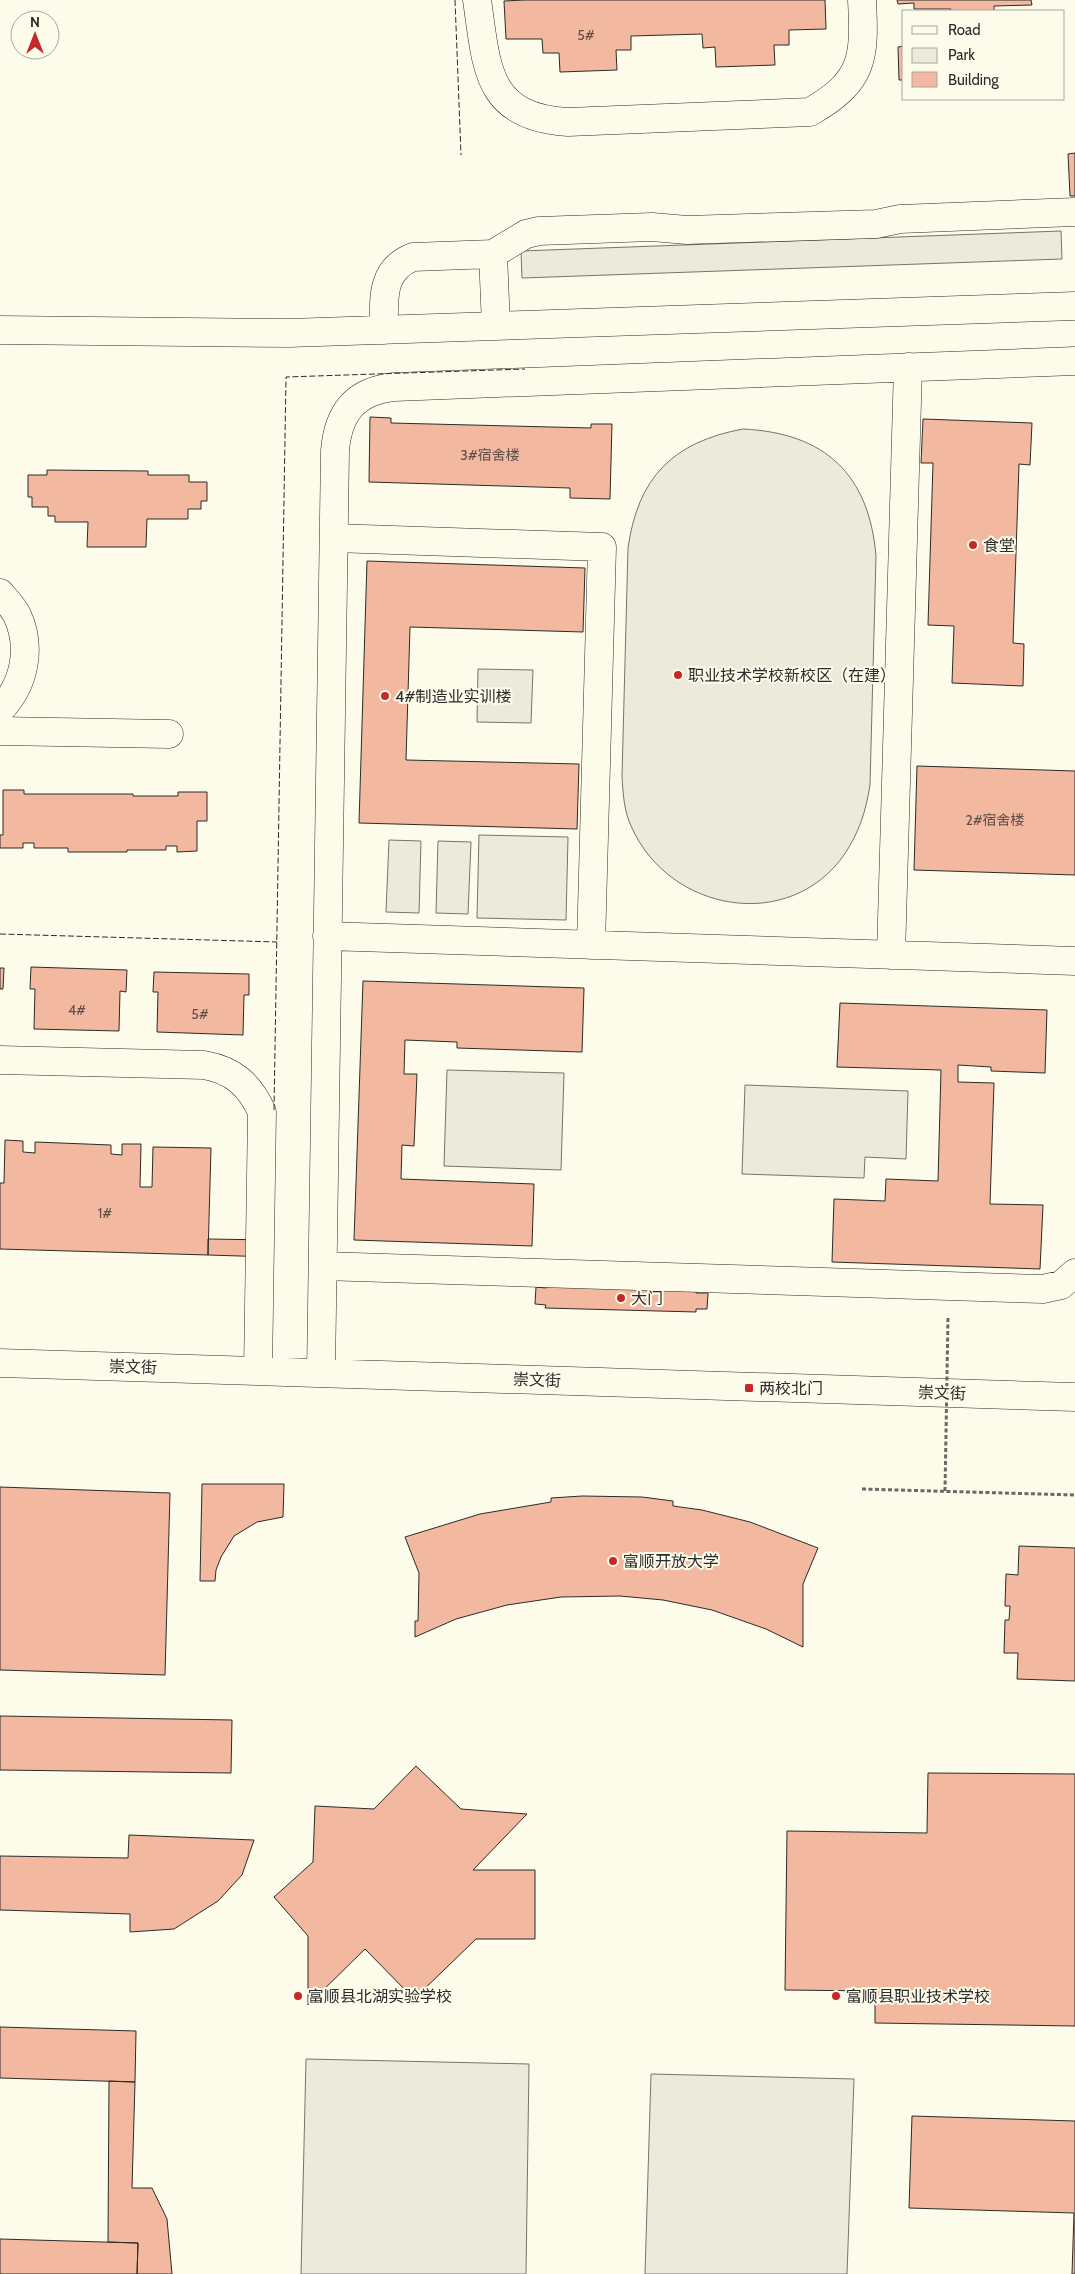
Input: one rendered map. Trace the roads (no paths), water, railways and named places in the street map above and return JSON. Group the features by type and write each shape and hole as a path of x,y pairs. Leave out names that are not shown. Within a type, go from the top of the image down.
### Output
{"street":[{"path":"476,0 487,66 496,88 509,104 529,116 548,121 568,122 810,112 829,101 856,72 862,57 864,38 862,0"},
{"path":"384,330 385,291 389,278 395,268 404,261 414,257 492,254 526,234 540,231 652,227 687,230 876,224 906,218 1075,212"},
{"path":"492,254 496,326"},
{"path":"0,330 289,333 1075,306"},
{"path":"321,1373 335,451 340,424 351,406 369,393 381,389 1075,360"},
{"path":"891,955 908,367"},
{"path":"334,538 602,547 591,945"},
{"path":"0,593 16,613 23,632 25,650 23,669 17,689 0,710"},
{"path":"0,731 169,734"},
{"path":"328,936 1075,961"},
{"path":"0,1060 204,1066 229,1072 248,1088 262,1112 258,1371"},
{"path":"323,1266 1043,1289 1061,1285 1075,1273"},
{"name":"崇文街","path":"0,1363 1075,1397"}],"place":[{"name":"食堂","path":"973,545"},
{"name":"职业技术学校新校区（在建）","path":"678,675"},
{"name":"4#制造业实训楼","path":"385,696"},
{"name":"大门","path":"621,1298"},
{"name":"两校北门","path":"749,1388"},
{"name":"富顺开放大学","path":"613,1561"},
{"name":"富顺县北湖实验学校","path":"298,1996"},
{"name":"富顺县职业技术学校","path":"836,1996"}]}
